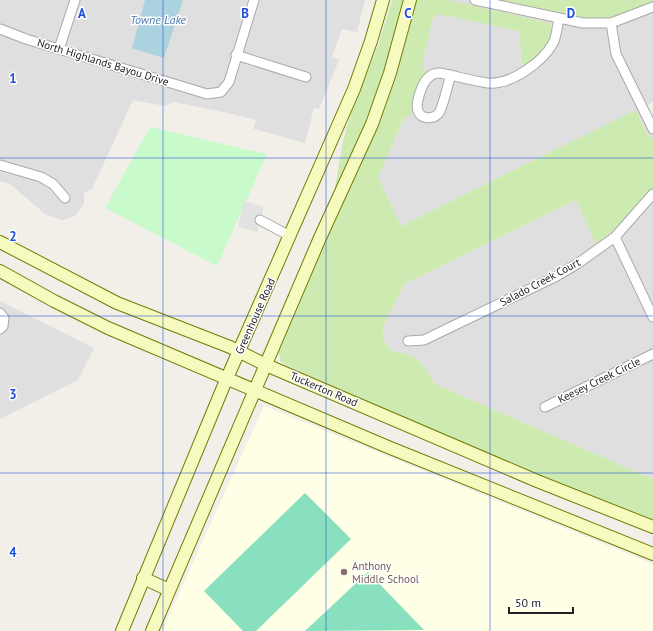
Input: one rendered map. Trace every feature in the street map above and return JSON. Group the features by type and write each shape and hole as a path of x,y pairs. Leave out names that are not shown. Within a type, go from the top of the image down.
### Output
{"main road":[{"name":"Greenhouse Road","path":"122,631 227,378 354,89 371,41 383,0"},
{"path":"152,631 319,240 372,124 390,73 410,0"},
{"name":"Tuckerton Road","path":"0,242 117,302 239,352 266,365 537,481 653,527"},
{"path":"0,271 54,301 108,328 388,447 653,554"},
{"path":"143,578 169,590"}],"street":[{"path":"60,49 74,0"},
{"path":"254,0 236,55 306,77"},
{"path":"478,0 559,19 583,23 611,23 653,7"},
{"path":"451,75 440,111 435,117 422,117 418,113 417,106 427,78 433,74 440,73 451,75 489,83 502,82 526,70 542,59 554,41 559,19"},
{"path":"611,23 616,54 653,129"},
{"name":"North Highlands Bayou Drive","path":"0,28 26,39 207,94 221,92 229,82 236,55"},
{"path":"0,165 41,177 53,184 65,198"},
{"name":"Salado Creek Court","path":"408,341 424,340 557,276 615,237 653,194"},
{"path":"260,220 290,236"},
{"path":"615,237 653,317"},
{"path":"0,313 4,318 3,326 0,329"},
{"name":"Keesey Creek Circle","path":"545,407 653,354"}],"shaded area":[{"path":"0,0 365,0 357,32 342,29 332,57 339,60 319,109 314,108 305,143 254,129 256,120 228,113 174,102 165,106 133,100 92,189 84,193 84,204 75,216 62,220 45,214 10,184 0,181"},
{"path":"434,0 653,0 653,102 645,106 653,120 653,141 645,130 636,110 401,226 378,177 404,118"},
{"path":"653,188 653,479 435,384 422,363 410,355 392,351 384,341 383,327 404,284 576,200 596,244 622,223"},
{"path":"244,201 264,207 257,232 238,227"},
{"path":"0,301 94,348 78,380 0,419"},
{"name":"Anthony Middle School","path":"264,406 653,564 653,631 162,631"}],"green space":[{"path":"392,0 448,0 545,22 550,24 552,32 542,53 523,68 519,31 439,14 433,18 422,64 426,75 413,99 412,115 404,118 378,177 401,226 636,110 645,130 653,141 653,188 622,223 596,244 576,200 404,284 383,327 384,341 392,351 410,355 422,363 435,384 653,479 653,522 512,464 285,365 280,361 280,355 277,354 278,348 310,277 334,193 343,141 352,109 379,43"},
{"path":"492,0 653,0 653,2 632,13 619,17 587,19 571,18 539,12"},
{"path":"150,127 267,154 217,266 105,208"},
{"path":"305,493 351,539 256,631 243,631 204,591"},
{"path":"368,572 424,630 305,631"}],"water":[{"name":"Towne Lake","path":"145,0 183,0 164,58 132,48"}],"place":[{"name":"Anthony Middle School","path":"344,572"}]}
